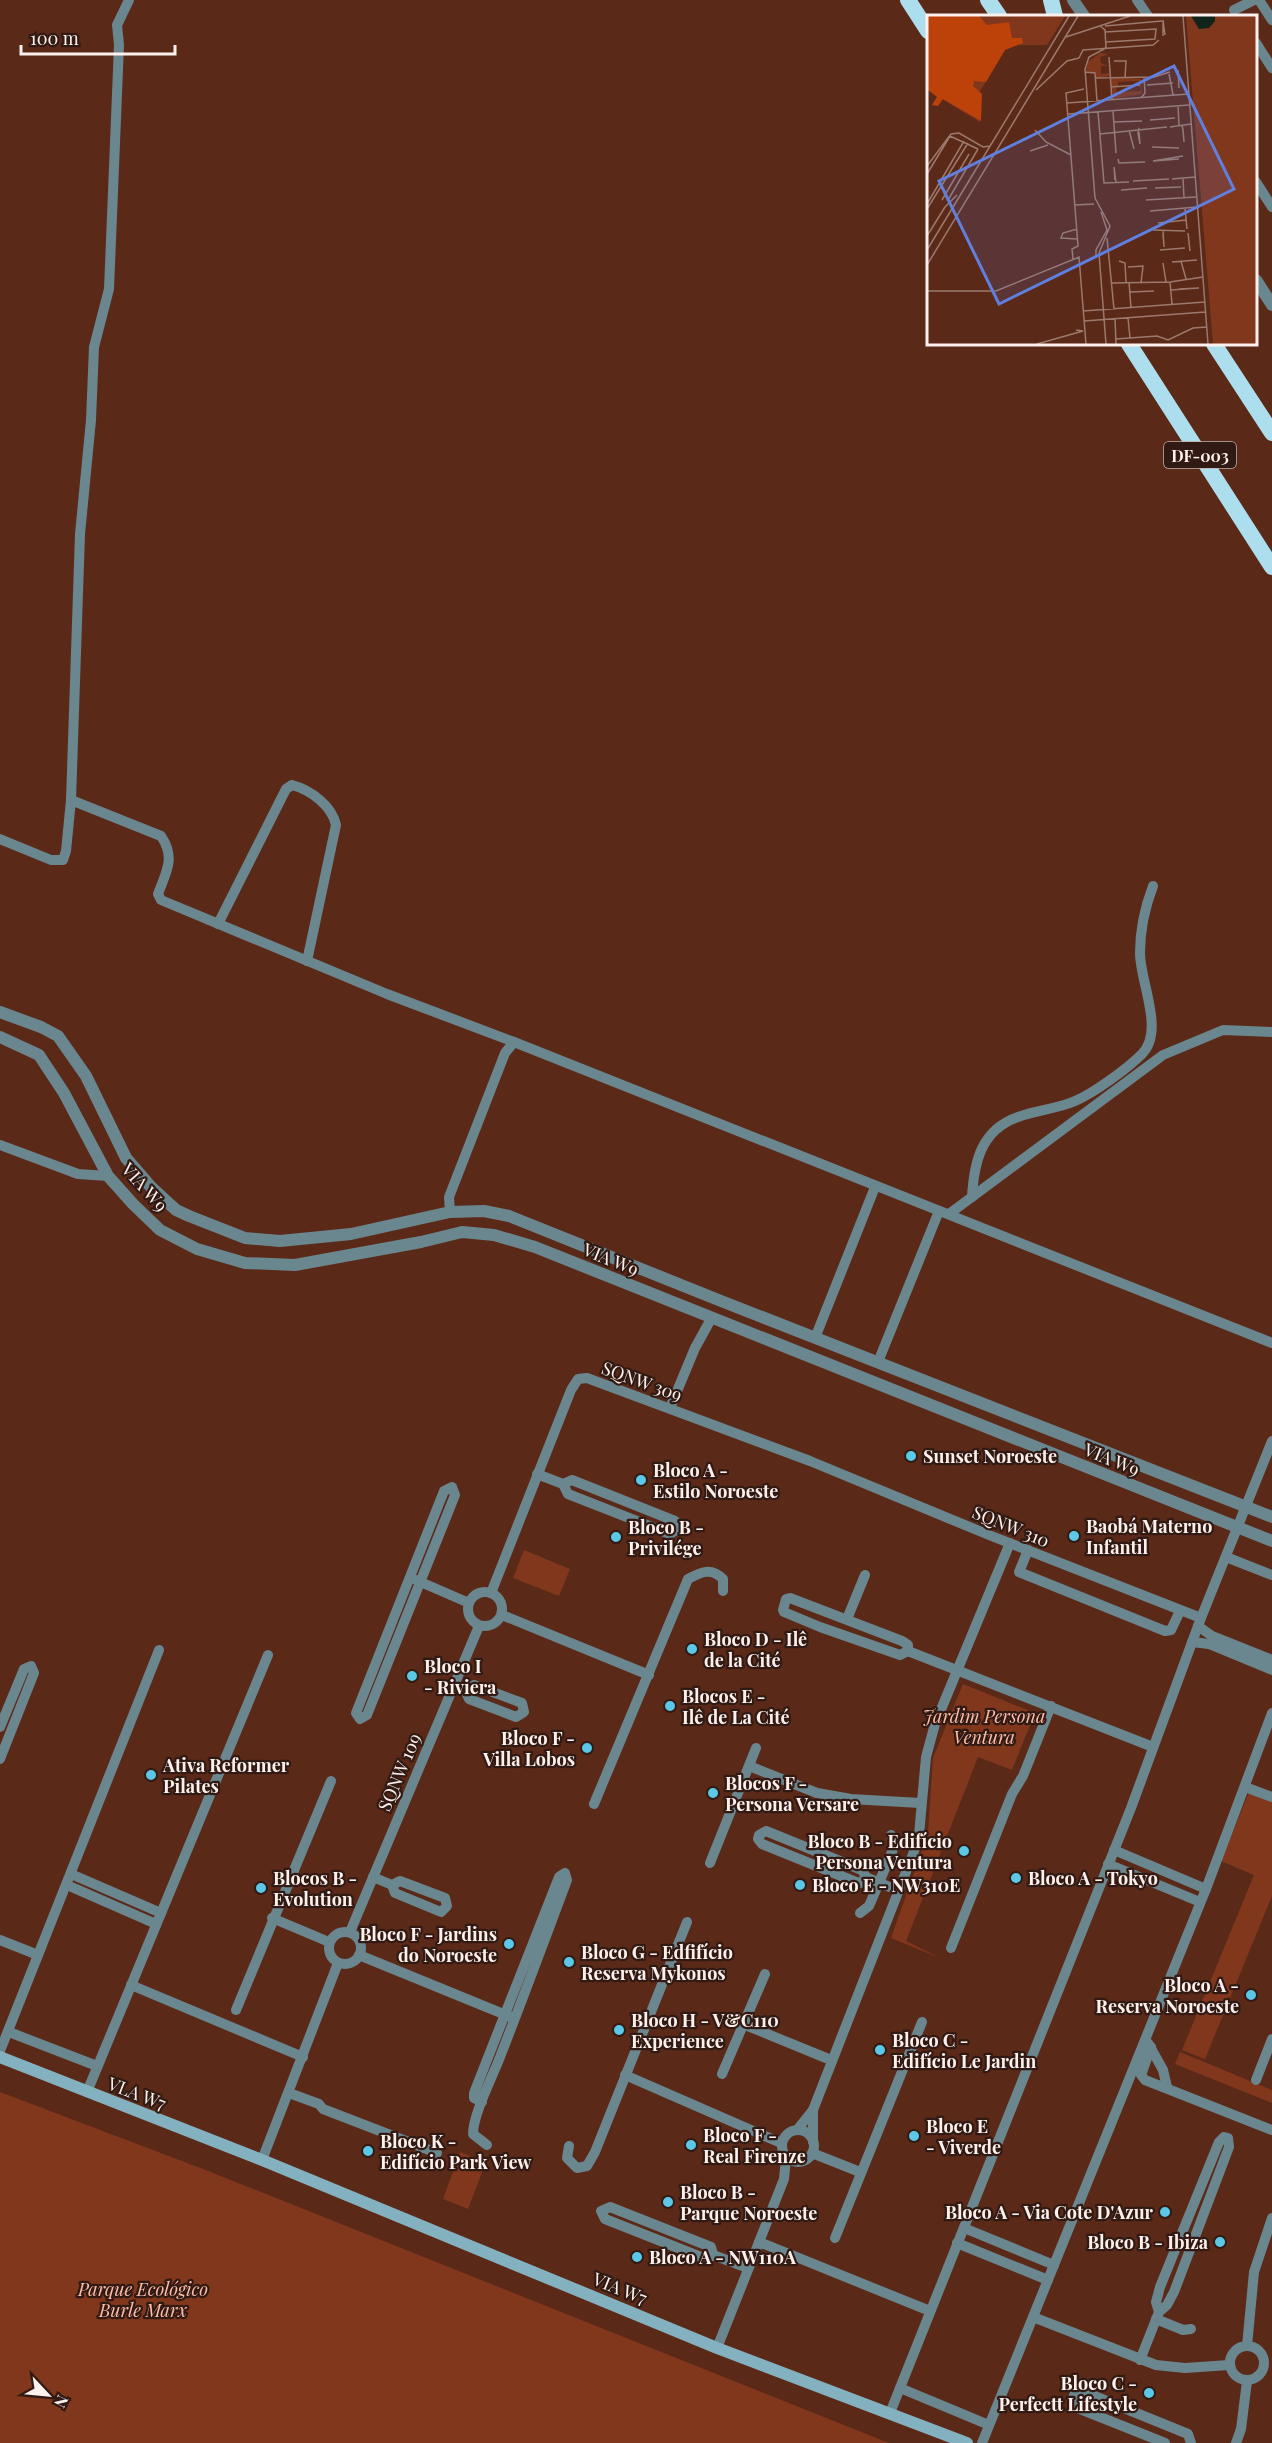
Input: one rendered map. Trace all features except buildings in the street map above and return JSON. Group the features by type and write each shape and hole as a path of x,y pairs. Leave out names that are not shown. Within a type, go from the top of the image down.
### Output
{"highway":[{"path":"908,0 927,29"},
{"path":"978,0 988,15"},
{"path":"988,0 998,15"},
{"path":"1051,0 1055,15"},
{"name":"DF-003","path":"1130,345 1272,567"},
{"path":"1215,345 1272,434"}],"main road":[{"name":"VLA W7","path":"0,2057 262,2160"},
{"name":"VIA W7","path":"262,2160 717,2348 967,2443"}],"street":[{"path":"0,839 51,860 63,860 66,851 71,800 80,534 91,420 94,347 109,289 119,45 117,25 129,0"},
{"path":"1073,0 1083,15"},
{"path":"1137,0 1147,15"},
{"path":"1228,0 1236,13 1254,0"},
{"path":"1259,0 1272,20"},
{"path":"1257,44 1272,68"},
{"path":"1257,184 1272,207"},
{"path":"1257,282 1272,305"},
{"path":"218,924 286,789 292,785 298,787 329,807 336,825 307,961"},
{"path":"71,800 161,836 169,847 169,864 158,894 161,900 387,994 514,1042 1272,1343"},
{"path":"972,1197 978,1154 993,1131 1017,1117 1073,1102 1090,1094 1143,1053 1150,1041 1153,1029 1140,953 1147,903 1153,886"},
{"name":"VIA W9","path":"0,1012 41,1027 57,1036 86,1076 126,1158 151,1187 176,1210 189,1216 245,1238 280,1241 351,1234 450,1212 484,1211 509,1216 1272,1517"},
{"path":"878,1362 944,1213 972,1197 1163,1055 1223,1030 1272,1032"},
{"name":"VIA W9","path":"0,1037 39,1055 64,1093 108,1176 160,1230 196,1249 245,1263 295,1266 462,1232 494,1235 534,1247 1272,1541"},
{"path":"450,1212 449,1197 505,1053 514,1042"},
{"path":"0,1145 78,1174 108,1176"},
{"path":"815,1338 875,1187"},
{"path":"670,1408 694,1348 711,1319 716,1299"},
{"name":"SQNW 309","path":"491,1593 571,1390 578,1379 586,1378 810,1461"},
{"path":"890,2413 1114,1850 1199,1622 1246,1506 1268,1465 1272,1441"},
{"name":"SQNW 310","path":"810,1461 1180,1611 1199,1622 1212,1636 1272,1660"},
{"path":"537,1474 563,1484 568,1494 670,1534 678,1530 675,1521 572,1480 563,1484"},
{"path":"415,1579 356,1713 360,1719 367,1715 415,1579 444,1491 452,1487 455,1495 415,1579"},
{"path":"803,2162 794,2162 786,2158 782,2143 787,2134 797,2130 813,2110 899,1891 919,1835 920,1803 926,1756 935,1724 1010,1543"},
{"path":"1028,1550 1019,1572 1155,1627 1165,1631 1171,1630 1180,1611"},
{"path":"1226,1557 1272,1575"},
{"path":"594,1804 688,1579 702,1571 712,1572 723,1579 723,1591"},
{"path":"847,1619 865,1575"},
{"path":"415,1579 469,1603"},
{"path":"491,1593 501,1602 502,1614 490,1626 479,1626 469,1616 469,1603 477,1594 491,1593"},
{"path":"908,1651 908,1645 902,1641 790,1598 786,1599 783,1610 820,1628 900,1655 908,1651 1153,1748"},
{"path":"502,1614 648,1675"},
{"name":"SQNW 109","path":"350,1932 460,1688 479,1626"},
{"path":"1192,1642 1209,1644 1272,1670"},
{"path":"0,2051 159,1650"},
{"path":"87,2092 268,1655"},
{"path":"0,1727 24,1669 31,1666 34,1673 0,1759"},
{"path":"474,1685 522,1703 524,1712 516,1717 470,1699 460,1688 474,1685"},
{"path":"951,1948 1012,1794 1023,1776 1051,1706"},
{"path":"982,2443 1148,2043 1272,1713"},
{"path":"710,1863 756,1748"},
{"path":"748,1766 818,1793 851,1799 920,1803"},
{"path":"236,2010 272,1918 331,1780"},
{"path":"1245,1787 1272,1797"},
{"path":"867,1878 861,1883 856,1882 762,1844 758,1839 759,1835 766,1831 862,1870 867,1878 899,1891"},
{"path":"860,1913 869,1906 894,1847 891,1835"},
{"path":"1114,1850 1206,1889"},
{"path":"1108,1864 1200,1902"},
{"path":"487,2145 472,2134 482,2102 474,2098 474,2094 511,2017 567,1880 565,1873 559,1876 511,2017"},
{"path":"373,1877 392,1885 395,1893 441,1912 447,1906 445,1898 400,1881 392,1885"},
{"path":"69,1880 161,1913"},
{"path":"69,1880 156,1924"},
{"path":"272,1918 329,1942"},
{"path":"569,2146 567,2158 577,2168 587,2166 687,1922"},
{"path":"340,1932 350,1932 360,1942 359,1955 348,1964 338,1963 331,1956 329,1942 340,1932"},
{"path":"0,1940 38,1955"},
{"path":"359,1955 511,2017"},
{"path":"262,2160 338,1963"},
{"path":"722,2074 765,1974"},
{"path":"131,1985 303,2057"},
{"path":"835,2238 922,2022"},
{"path":"743,2024 831,2060"},
{"path":"9,2032 97,2066"},
{"path":"1256,2080 1272,2039"},
{"path":"1148,2043 1163,2070 1167,2087"},
{"path":"1148,2043 1143,2078 1272,2130"},
{"path":"625,2075 782,2143"},
{"path":"289,2093 319,2104 323,2109 437,2153"},
{"path":"784,2179 803,2162 813,2147 813,2110"},
{"path":"797,2130 807,2133 813,2147 860,2172"},
{"path":"1140,2360 1158,2315 1167,2305 1180,2277 1229,2147 1228,2138 1224,2137 1219,2142 1166,2272 1156,2302 1158,2315"},
{"path":"717,2348 784,2179 786,2158"},
{"path":"610,2206 711,2247 713,2255 706,2259 605,2219 601,2211 610,2206"},
{"path":"1247,2346 1254,2272 1272,2218"},
{"path":"964,2228 1054,2265"},
{"path":"759,2242 930,2311"},
{"path":"957,2243 1048,2280"},
{"path":"713,2255 747,2268"},
{"path":"1158,2315 1183,2330 1191,2329"},
{"path":"1033,2317 1140,2360 1172,2367 1229,2365"},
{"path":"1247,2346 1260,2352 1268,2366 1256,2378 1247,2381 1235,2376 1229,2365 1236,2349 1247,2346"},
{"path":"1236,2443 1247,2381"},
{"path":"900,2388 989,2425"},
{"path":"1165,2443 1076,2407 1072,2402 1074,2395 1082,2391 1188,2434 1191,2443"}],"green space":[{"path":"524,1550 570,1569 559,1596 513,1578"},
{"name":"Jardim Persona Ventura","path":"963,1684 1035,1713 1012,1770 978,1757 906,1941 940,1958 891,1938 928,1833 933,1758"},
{"path":"1249,1792 1272,1801 1272,1896 1205,2059 1182,2050 1254,1875 1221,1861"},
{"path":"1180,2052 1272,2090 1272,2103 1175,2064"},
{"name":"Parque Ecológico Burle Marx","path":"0,2092 203,2169 889,2443 0,2443"},
{"path":"460,2152 486,2162 468,2209 443,2199"}],"place":[{"name":"Sunset Noroeste","path":"911,1456"},
{"name":"Bloco A - Estilo Noroeste","path":"641,1480"},
{"name":"Baobá Materno Infantil","path":"1074,1536"},
{"name":"Bloco B - Privilége","path":"616,1537"},
{"name":"Bloco D - Ilê de la Cité","path":"692,1649"},
{"name":"Bloco I - Riviera","path":"412,1676"},
{"name":"Blocos E - Ilê de La Cité","path":"670,1706"},
{"name":"Bloco F - Villa Lobos","path":"587,1748"},
{"name":"Ativa Reformer Pilates","path":"151,1775"},
{"name":"Blocos F - Persona Versare","path":"713,1793"},
{"name":"Bloco B - Edifício Persona Ventura","path":"964,1851"},
{"name":"Bloco A - Tokyo","path":"1016,1878"},
{"name":"Bloco E - NW310E","path":"800,1885"},
{"name":"Blocos B - Evolution","path":"261,1888"},
{"name":"Bloco F - Jardins do Noroeste","path":"509,1944"},
{"name":"Bloco G - Edfifício Reserva Mykonos","path":"569,1962"},
{"name":"Bloco A - Reserva Noroeste","path":"1251,1995"},
{"name":"Bloco H - V&C110 Experience","path":"619,2030"},
{"name":"Bloco C - Edifício Le Jardin","path":"880,2050"},
{"name":"Bloco E - Viverde","path":"914,2136"},
{"name":"Bloco F - Real Firenze","path":"691,2145"},
{"name":"Bloco K - Edifício Park View","path":"368,2151"},
{"name":"Bloco B - Parque Noroeste","path":"668,2202"},
{"name":"Bloco A - Via Cote D'Azur","path":"1165,2212"},
{"name":"Bloco B - Ibiza","path":"1220,2242"},
{"name":"Bloco A - NW110A","path":"637,2257"},
{"name":"Bloco C - Perfectt Lifestyle","path":"1149,2393"}]}
